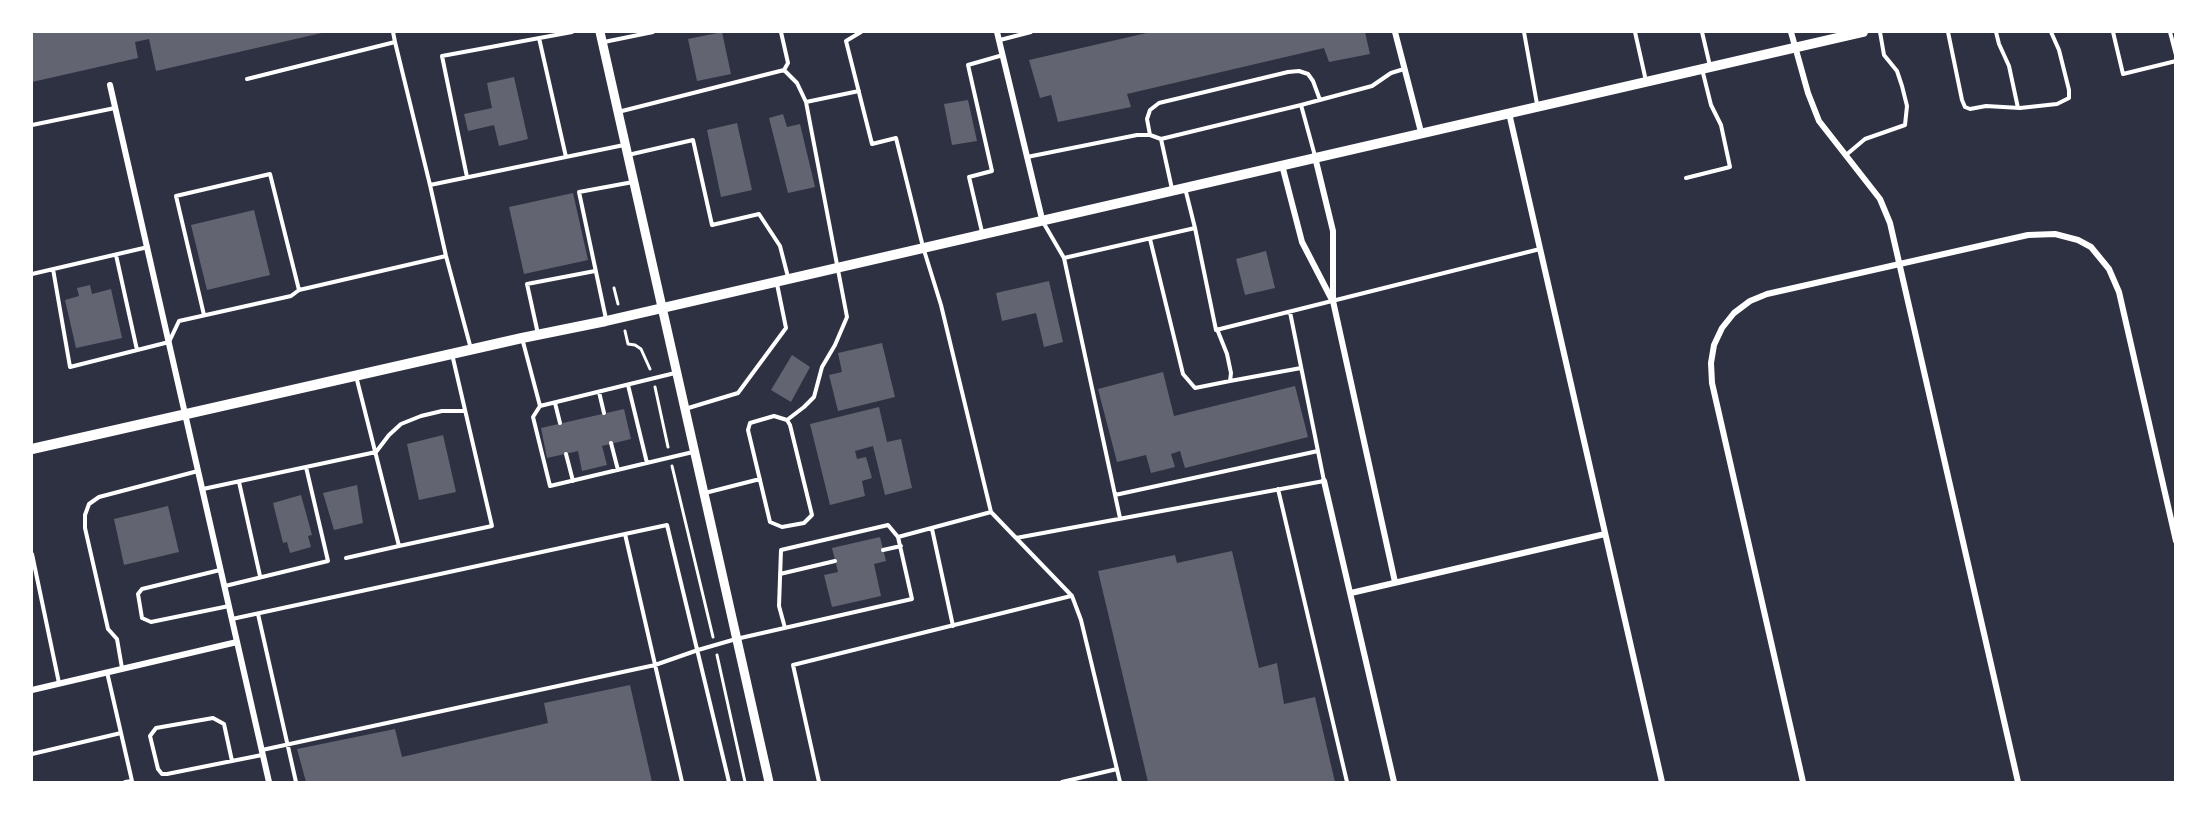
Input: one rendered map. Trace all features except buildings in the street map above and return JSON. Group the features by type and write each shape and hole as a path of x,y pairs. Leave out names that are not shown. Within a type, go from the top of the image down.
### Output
{"main road":[{"path":"600,32 769,783"},
{"path":"32,450 538,334 606,321 1184,186 1863,32"}],"street":[{"path":"998,32 1042,219"},
{"path":"1395,32 1421,132"},
{"path":"1791,32 1808,93 1819,121 1880,199 1890,223 2018,783"},
{"path":"110,85 268,783"},
{"path":"1509,112 1662,783"},
{"path":"1315,156 1333,231 1333,302 1395,582"},
{"path":"1282,164 1302,242 1333,302"},
{"path":"1803,783 1712,383 1711,363 1714,345 1722,328 1734,313 1750,301 1767,294 2028,235 2055,234 2078,240 2091,247 2109,269 2119,292 2175,540"},
{"path":"1323,481 1394,783"},
{"path":"1351,593 1605,534"},
{"path":"32,690 237,642"}],"lane":[{"path":"393,32 446,256 471,350"},
{"path":"467,177 442,56 572,32"},
{"path":"602,43 653,32"},
{"path":"618,112 784,70 788,63 781,32"},
{"path":"861,32 846,41 872,144 896,138 923,247 941,305 991,512 1072,596 1082,620 1120,783"},
{"path":"1000,40 1031,32"},
{"path":"1524,32 1538,105"},
{"path":"1635,32 1646,82"},
{"path":"1686,178 1730,167 1721,125 1711,105 1702,32"},
{"path":"1846,156 1865,139 1905,124 1907,106 1902,86 1897,71 1884,55 1880,32"},
{"path":"1948,32 1965,107 1970,109 2057,104 2069,98 2060,50 2051,32"},
{"path":"1996,32 2009,66 2018,108"},
{"path":"2113,32 2122,74 2175,61"},
{"path":"2170,32 2175,55"},
{"path":"539,38 566,157"},
{"path":"247,79 395,42"},
{"path":"982,233 969,177 992,171 968,65 1003,55"},
{"path":"1027,157 1137,135 1150,135 1161,139 1372,86 1391,73 1405,69"},
{"path":"784,70 797,82 806,102 847,317 822,367 814,397 804,408 787,420"},
{"path":"1150,135 1147,119 1150,110 1159,103 1299,72 1308,74 1320,100"},
{"path":"806,102 859,91"},
{"path":"1301,105 1315,156"},
{"path":"32,125 116,108"},
{"path":"1161,139 1173,189"},
{"path":"627,155 693,140 712,225 759,214 780,246 788,278"},
{"path":"430,185 625,144"},
{"path":"204,315 176,196 270,174 299,290"},
{"path":"606,321 579,192 633,182"},
{"path":"1184,186 1217,329 1227,354 1231,373 1230,381"},
{"path":"1042,219 1064,258 1120,518"},
{"path":"1064,258 1195,228"},
{"path":"1150,238 1183,374 1196,388 1301,368"},
{"path":"32,274 148,247"},
{"path":"1217,329 1540,249"},
{"path":"116,255 137,350"},
{"path":"52,269 70,366 169,342 179,321 291,296 299,290 446,256"},
{"path":"538,334 527,284 595,271"},
{"path":"684,410 738,393 786,328 776,281"},
{"path":"1016,538 1323,481 1290,312"},
{"path":"522,338 540,406"},
{"path":"346,558 492,526 452,354"},
{"path":"676,373 540,406 533,417 550,486 694,452"},
{"path":"356,376 399,546"},
{"path":"628,385 647,463"},
{"path":"599,392 604,413"},
{"path":"555,403 560,423"},
{"path":"203,489 376,452 401,424 442,411 465,411"},
{"path":"774,416 787,420 812,515 804,523 782,527 770,522 748,430 750,423 774,416"},
{"path":"611,444 618,470"},
{"path":"1115,495 1318,452"},
{"path":"566,454 573,481"},
{"path":"225,586 328,561 306,467"},
{"path":"123,669 117,639 108,629 85,528 85,514 89,504 99,497 199,471"},
{"path":"704,493 760,479"},
{"path":"239,482 260,576"},
{"path":"1278,489 1347,783"},
{"path":"898,537 991,512"},
{"path":"232,619 667,525 729,783"},
{"path":"232,761 224,724 220,720 213,718 156,728 150,736 158,770 162,774 232,761 288,744 655,665 736,639 785,628 912,599 898,537 888,525 781,550 779,606 785,628"},
{"path":"932,529 953,626"},
{"path":"625,534 682,783"},
{"path":"884,550 900,546"},
{"path":"32,554 59,683"},
{"path":"780,574 835,561"},
{"path":"221,569 141,589 138,594 142,618 151,622 229,606"},
{"path":"819,783 793,665 1072,596"},
{"path":"258,614 297,783"},
{"path":"107,672 132,781 125,783"},
{"path":"32,754 121,733"},
{"path":"1062,783 1117,769"}],"path":[{"path":"614,288 628,344 634,345 645,353 653,379 745,783"}]}
